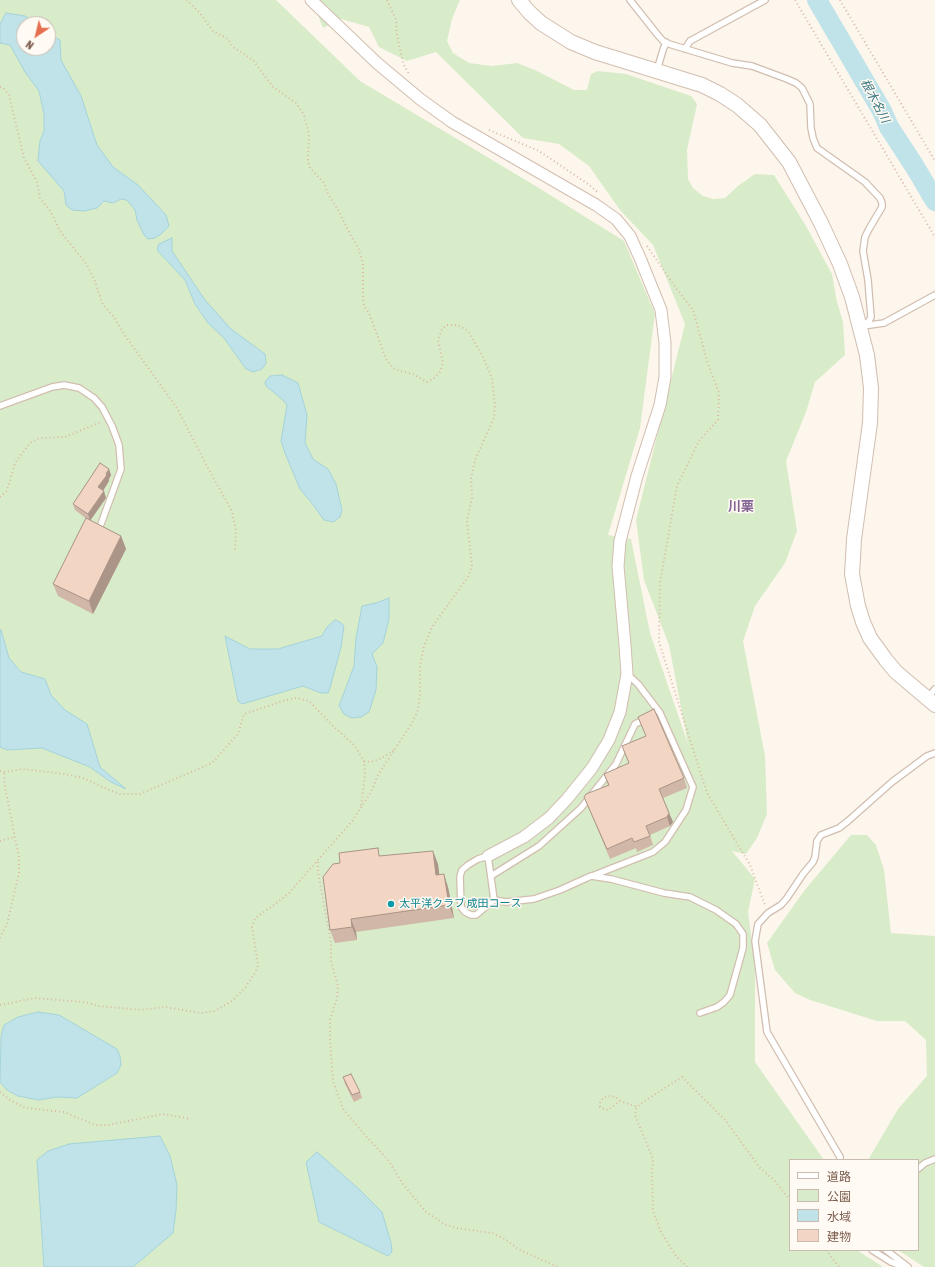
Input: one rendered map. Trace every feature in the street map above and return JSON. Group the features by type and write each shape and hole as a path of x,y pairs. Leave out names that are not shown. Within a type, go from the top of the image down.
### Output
{"street":[{"path":"311,0 377,63 420,99 446,118 596,205 616,219 630,236 660,310 665,343 665,377 660,405 637,476 620,541 618,566 627,674 620,712 609,740 592,768 567,799 549,818 524,837 488,856"},
{"path":"519,0 541,23 571,42 595,52 702,85 720,94 737,105 760,125 773,140 788,162 821,223 840,264 852,297 867,354 871,388 871,404 867,449 854,539 852,574 863,622 878,650 896,672 932,698"}],"lane":[{"path":"630,0 657,34 666,42 732,63 752,66 796,83 802,88 810,104 811,128 817,148 865,182 880,198 882,207 865,238 863,251 868,280 871,317 869,321 860,327"},
{"path":"685,49 690,41 765,0"},
{"path":"657,71 666,42"},
{"path":"860,327 884,323 935,295"},
{"path":"0,406 52,386 64,385 79,388 94,398 102,407 112,426 119,446 121,469 101,524"},
{"path":"494,900 488,856 478,859 462,870 460,876 461,907 465,912 471,915 476,915 494,900 506,902 534,899 653,852 665,842 686,810 693,787 660,713 638,684 627,674"},
{"path":"491,876 540,846 581,808 616,764 635,724 660,713"},
{"path":"840,1159 767,1032 755,941 758,924 768,913 781,905 813,862 816,857 817,841 821,835 839,828 848,822 892,782 927,756 935,753"},
{"path":"591,876 664,893 690,897 716,910 736,924 743,934 743,948 730,995 717,1007 700,1013"},
{"path":"919,1168 925,1163 935,1160"},
{"path":"874,1251 890,1262 904,1267"},
{"path":"887,1251 908,1267"}],"path":[{"path":"0,1005 35,998 84,1002 99,1006 141,1010 165,1007 201,1013 215,1011 232,1002 245,988 255,973 258,965 252,927 255,918 289,893 354,820 371,792 378,775 412,723 418,710 420,694 420,666 424,646 432,627 468,577 472,566 467,521 472,498 471,478 476,460 494,418 495,406 492,378 482,357 468,331 458,325 447,325 442,329 438,340 443,362 440,372 433,379 427,382 413,374 393,368 386,359 369,313 364,306 363,263 358,247 328,194 324,183 310,168 308,160 309,135 304,115 296,103 273,87 253,60 233,47 228,39 213,31 199,12 187,0"},
{"path":"387,0 396,20 397,35 403,62 412,77"},
{"path":"795,0 935,237"},
{"path":"840,0 935,161"},
{"path":"0,87 3,88 9,95 24,158 37,182 40,198 51,212 60,231 87,265 94,279 103,305 114,317 124,334 177,408 208,470 232,511 236,531 235,551"},
{"path":"484,128 539,151 599,193"},
{"path":"645,243 693,310 707,361 719,393 718,420 699,441 677,486 660,583 659,642 708,793 750,865 768,913"},
{"path":"0,496 7,492 16,463 30,443 39,438 65,437 108,419"},
{"path":"0,771 4,772 22,769 65,774 83,778 120,794 140,794 212,763 238,734 244,714 296,698 309,701 354,745 364,760 365,776 361,808"},
{"path":"364,760 371,762 382,758 395,750"},
{"path":"0,938 7,924 19,873 19,858 5,787 4,772"},
{"path":"0,841 14,837"},
{"path":"318,860 318,872 331,942 331,961 338,986 337,998 330,1020 330,1041 333,1081 343,1109 389,1161 402,1183 426,1212 444,1224 456,1228 492,1234 505,1239 518,1249 558,1267"},
{"path":"687,1267 676,1256 661,1232 653,1211 653,1159 635,1115 636,1109 640,1104 682,1077 726,1121 759,1167 774,1180 789,1199"},
{"path":"0,1092 11,1101 26,1108 64,1112 95,1125 108,1125 163,1114 191,1119"},
{"path":"620,1101 608,1110 604,1110 600,1107 600,1103 603,1098 608,1096 616,1097 620,1101 638,1107"},
{"path":"827,1251 839,1267"}],"green space":[{"name":"太平洋クラブ 成田コース","path":"0,0 276,0 360,81 534,185 624,241 655,314 640,428 608,535 631,539 650,633 688,744 669,645 644,580 636,520 685,324 653,245 620,210 589,166 559,144 523,138 436,52 407,61 379,47 369,27 341,19 323,28 312,0 460,0 452,19 447,41 453,53 469,63 492,66 517,63 535,70 574,90 587,90 591,74 598,71 626,74 691,96 697,104 687,150 688,179 693,188 703,196 713,199 725,198 738,186 755,174 774,175 806,226 832,274 837,302 843,322 845,355 815,382 806,412 786,461 797,531 785,563 755,606 743,641 765,756 767,814 757,838 746,854 732,851 755,879 748,912 755,966 755,1062 823,1159 789,1159 789,1251 859,1251 883,1267 0,1267"},
{"path":"851,835 867,835 876,845 884,870 891,933 935,936 935,1267 924,1267 900,1251 919,1251 919,1159 869,1159 898,1109 927,1076 926,1040 905,1021 877,1021 810,1000 795,993 775,970 767,943 804,891"}],"water":[{"path":"6,13 25,16 16,16 16,56 10,45 0,43 0,24"},
{"path":"56,38 60,40 61,60 81,96 97,145 113,167 138,185 166,215 169,226 161,234 155,238 148,239 144,235 137,220 135,210 127,200 121,199 113,203 104,201 97,208 84,211 72,210 66,205 64,191 38,161 40,141 44,131 44,114 39,91 25,72 16,56 56,56"},
{"path":"172,238 172,251 205,300 231,329 265,354 266,363 262,369 253,372 246,369 224,338 208,323 195,304 185,280 157,250 159,244"},
{"path":"282,375 298,383 307,415 305,443 313,459 328,469 336,484 342,510 340,517 333,522 324,520 300,489 285,453 281,441 287,405 266,386 265,382 270,376"},
{"path":"389,598 389,619 383,643 372,654 377,667 376,690 369,712 361,717 352,718 344,714 339,706 354,666 356,638 362,606"},
{"path":"335,620 344,626 341,647 328,693 321,693 303,686 242,704 238,701 225,636 250,649 278,649 322,636 327,627"},
{"path":"0,630 9,658 21,672 45,679 51,695 65,710 87,724 100,767 126,789 111,782 90,767 42,748 7,750 0,747"},
{"path":"38,1012 59,1015 117,1049 120,1056 121,1065 117,1073 77,1098 57,1097 39,1100 18,1096 7,1090 0,1082 1,1036 4,1025 18,1017"},
{"path":"160,1136 170,1156 177,1185 173,1233 133,1267 44,1267 37,1160 48,1151 69,1144"},
{"path":"317,1152 360,1190 382,1212 391,1243 392,1252 388,1256 319,1222 306,1162"}],"building":[{"path":"100,463 109,469 106,474 107,475 98,487 104,491 88,514 73,504"},
{"path":"86,518 121,536 89,601 53,584"},
{"path":"654,709 684,778 659,789 669,813 667,817 646,826 650,836 634,842 632,838 607,849 584,797 586,794 609,785 604,774 629,763 622,746 646,736 638,717"},
{"name":"太平洋クラブ 成田コース","path":"378,848 379,856 433,851 436,875 444,874 449,905 351,919 352,927 330,930 323,877 333,864 340,863 339,853"},
{"path":"351,1074 360,1092 352,1095 343,1077"}],"waterway":[{"name":"根木名川","path":"817,0 882,111 889,127 935,201"}],"place":[{"name":"太平洋クラブ 成田コース","path":"391,904"}],"district":[{"name":"川栗","path":"741,507"}]}
